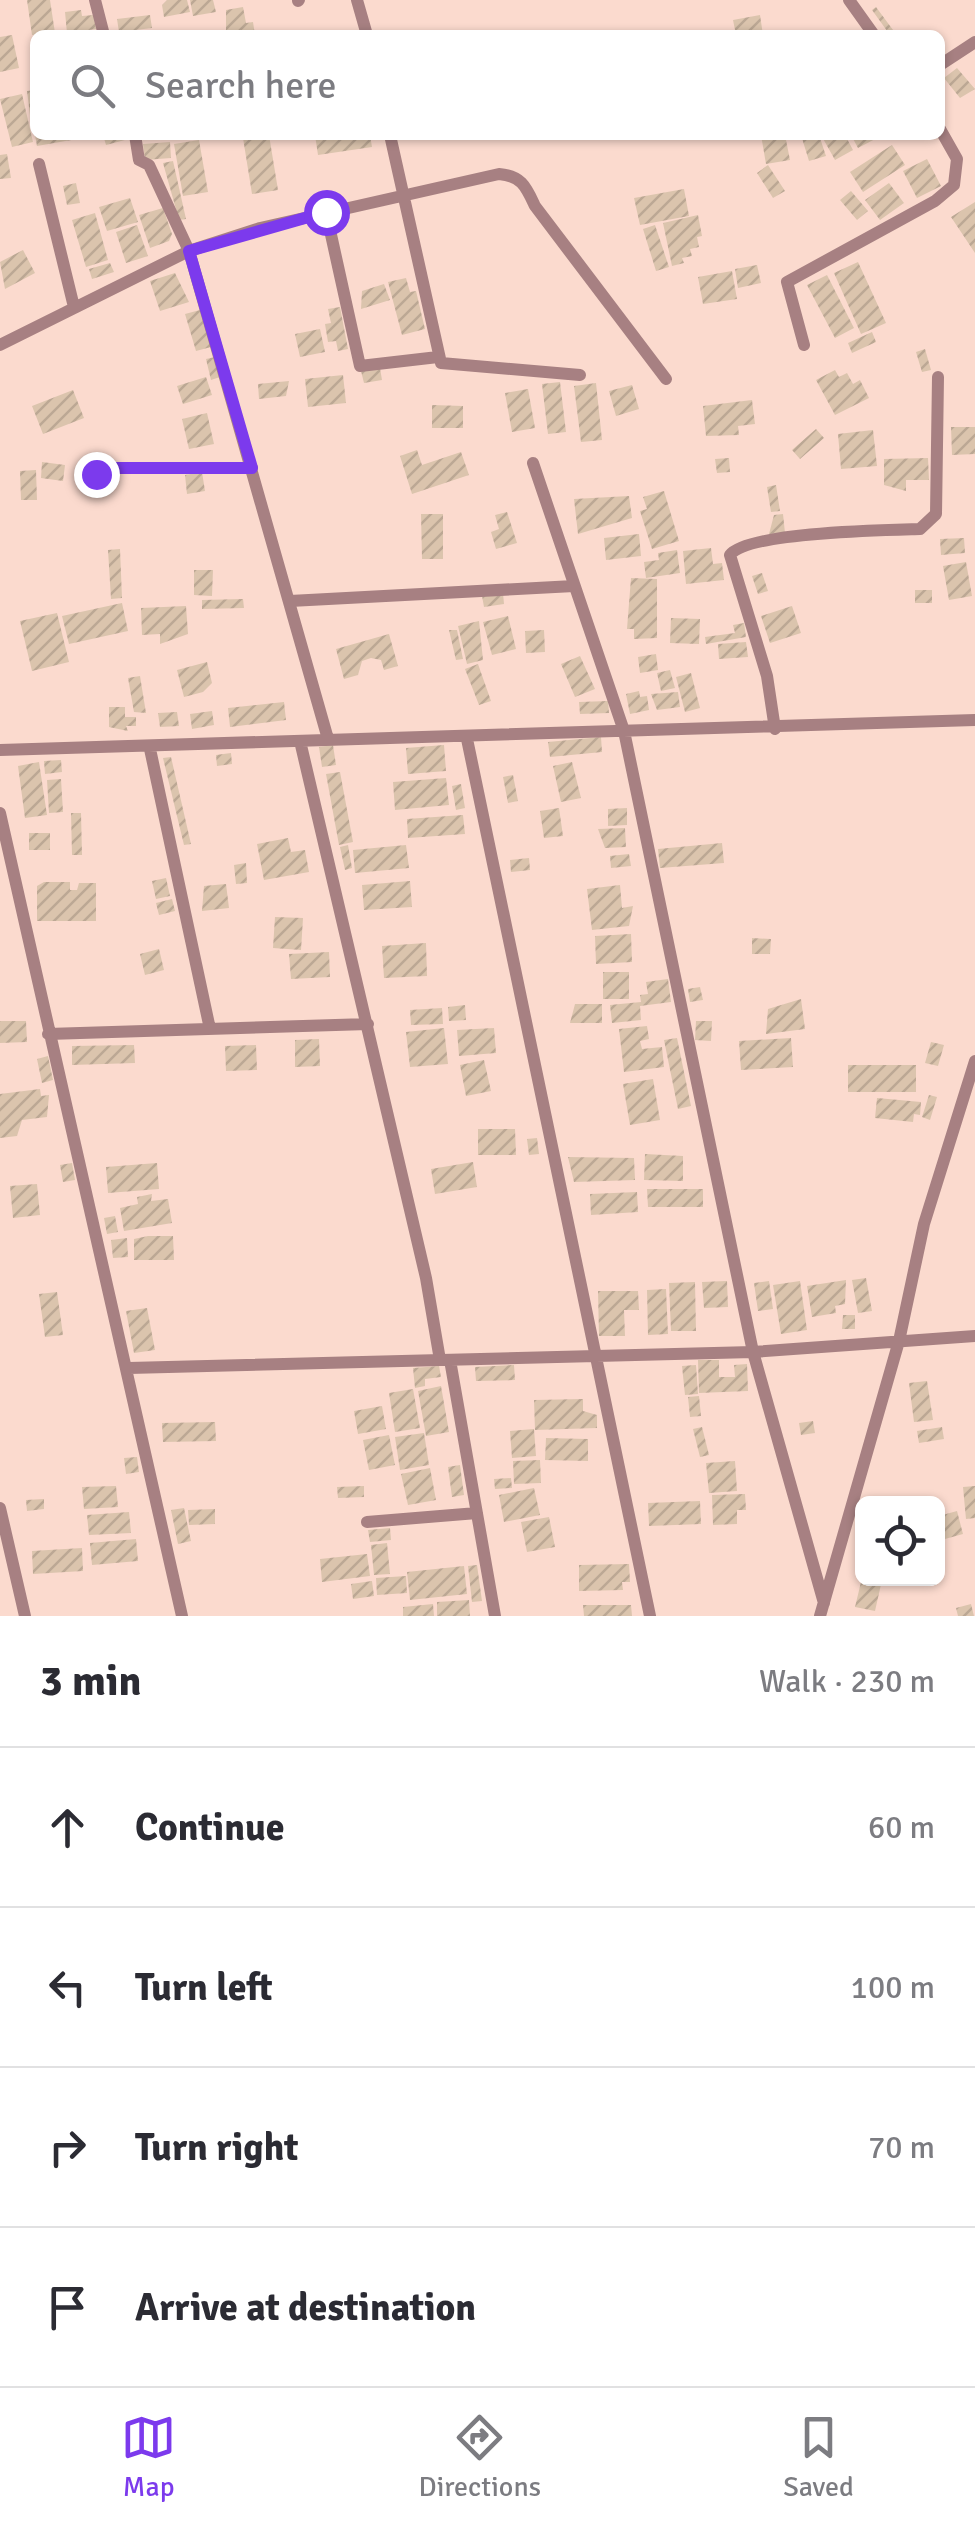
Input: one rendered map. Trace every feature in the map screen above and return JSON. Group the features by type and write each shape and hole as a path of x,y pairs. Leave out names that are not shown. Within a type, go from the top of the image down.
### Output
{"street":[{"path":"95,0 103,30"},
{"path":"357,0 366,30"},
{"path":"849,0 870,30"},
{"path":"945,62 975,42"},
{"path":"804,345 787,282 935,201 954,186 957,159 945,137"},
{"path":"136,140 139,160 149,165 189,251 328,739"},
{"path":"391,140 438,357 451,367 580,375"},
{"path":"39,164 74,307"},
{"path":"0,345 189,251 326,212 499,174 515,176 666,379"},
{"path":"326,212 360,366 438,357"},
{"path":"775,729 767,676 731,569 732,550 765,541 920,529 932,522 936,514 938,377"},
{"path":"533,464 624,731 753,1352 822,1610"},
{"path":"96,480 98,471 111,468 252,468"},
{"path":"290,601 574,586"},
{"path":"0,750 150,749 328,739 467,739 975,720"},
{"path":"467,739 592,1356 650,1616"},
{"path":"300,741 445,1360 495,1616"},
{"path":"150,749 210,1029"},
{"path":"0,813 48,1034 129,1368 182,1616"},
{"path":"48,1034 368,1024"},
{"path":"822,1610 899,1341 924,1224 975,1061"},
{"path":"129,1368 753,1352 975,1336"},
{"path":"0,1508 25,1616"},
{"path":"367,1522 477,1513"}],"building":[{"path":"27,0 50,0 55,30 31,30"},
{"path":"167,0 187,0 190,12 164,17 162,5"},
{"path":"190,0 213,0 216,12 193,16"},
{"path":"243,7 246,23 253,22 254,30 226,30 226,10"},
{"path":"876,7 893,30 886,30 872,10"},
{"path":"81,10 82,16 94,15 96,29 67,30 65,12"},
{"path":"150,15 152,28 119,30 117,19"},
{"path":"760,15 762,30 735,30 733,20"},
{"path":"12,35 19,68 0,72 0,37"},
{"path":"957,68 975,89 960,98 945,77"},
{"path":"22,94 33,142 12,147 0,99"},
{"path":"36,140 71,140 37,146"},
{"path":"199,140 208,192 183,196 174,144"},
{"path":"243,140 270,140 278,190 252,194"},
{"path":"316,140 371,140 372,147 318,155"},
{"path":"762,140 786,140 790,160 766,164"},
{"path":"803,140 821,140 826,156 809,161"},
{"path":"824,140 848,140 853,150 835,160"},
{"path":"854,140 873,140 858,148"},
{"path":"170,142 171,158 145,160 143,144"},
{"path":"892,145 905,165 863,192 850,172"},
{"path":"7,154 11,178 0,179 0,155"},
{"path":"927,159 941,186 917,198 903,171"},
{"path":"173,161 186,219 179,220 163,163"},
{"path":"768,165 785,191 773,198 757,173"},
{"path":"76,183 80,203 67,205 63,186"},
{"path":"889,183 904,203 880,220 865,200"},
{"path":"684,189 689,216 640,225 634,198"},
{"path":"851,191 868,211 857,220 840,200"},
{"path":"130,198 138,222 107,231 99,207"},
{"path":"975,202 975,253 951,217"},
{"path":"163,208 172,234 169,241 150,248 139,215"},
{"path":"95,213 108,260 86,267 72,220"},
{"path":"698,215 702,236 697,237 699,247 690,249 692,256 682,258 684,263 672,266 663,223"},
{"path":"137,225 148,256 126,263 116,232"},
{"path":"655,225 669,267 656,271 643,229"},
{"path":"23,250 35,273 5,289 0,262"},
{"path":"858,262 886,323 861,334 834,273"},
{"path":"110,263 114,272 92,279 89,269"},
{"path":"757,265 761,283 738,288 735,269"},
{"path":"732,271 737,299 703,304 698,277"},
{"path":"175,273 189,302 160,311 150,281"},
{"path":"827,275 854,328 835,338 807,285"},
{"path":"406,278 410,292 416,291 425,329 402,335 388,282"},
{"path":"384,284 390,300 361,309 362,291"},
{"path":"340,307 348,349 338,351 336,341 328,342 325,324 331,323 328,309"},
{"path":"200,310 211,347 196,351 185,314"},
{"path":"320,329 325,352 300,357 295,334"},
{"path":"872,332 876,342 852,353 848,343"},
{"path":"925,349 931,370 922,372 916,352"},
{"path":"215,357 220,377 211,380 206,359"},
{"path":"380,368 382,380 364,383 361,371"},
{"path":"835,370 839,377 847,373 853,384 860,380 869,398 835,415 816,380"},
{"path":"343,375 346,403 308,407 305,379"},
{"path":"206,377 212,395 183,404 177,386"},
{"path":"289,381 286,396 259,399 258,384"},
{"path":"560,382 566,432 548,434 542,384"},
{"path":"596,383 602,440 581,442 574,386"},
{"path":"632,385 639,409 616,416 609,391"},
{"path":"528,389 535,428 512,432 505,393"},
{"path":"73,390 84,418 43,434 32,406"},
{"path":"752,400 755,424 738,426 739,435 706,436 703,406"},
{"path":"432,405 463,406 463,428 432,428"},
{"path":"207,413 214,444 189,449 182,419"},
{"path":"951,427 975,427 975,454 952,455"},
{"path":"816,429 824,438 800,459 792,450"},
{"path":"873,430 877,466 841,469 838,434"},
{"path":"417,450 422,465 461,452 469,475 412,494 400,456"},
{"path":"729,458 730,472 717,473 715,459"},
{"path":"928,458 929,480 906,480 906,491 884,485 884,459"},
{"path":"42,462 65,465 63,481 41,478"},
{"path":"36,470 37,500 21,500 20,471"},
{"path":"202,472 205,491 187,494 185,475"},
{"path":"776,485 780,511 771,512 767,487"},
{"path":"664,491 679,541 652,549 640,511 647,509 643,497"},
{"path":"629,496 632,518 578,534 574,499"},
{"path":"507,512 517,543 496,549 491,532 499,529 495,515"},
{"path":"421,514 443,514 443,559 422,559"},
{"path":"783,514 785,533 769,534 774,515"},
{"path":"639,534 641,556 606,560 604,538"},
{"path":"964,538 965,553 941,555 940,539"},
{"path":"711,548 713,564 722,563 724,580 686,584 683,551"},
{"path":"120,549 122,598 111,599 108,550"},
{"path":"677,550 680,573 646,578 644,562 659,560 658,553"},
{"path":"966,562 972,596 949,600 943,566"},
{"path":"194,570 213,570 212,596 194,595"},
{"path":"762,573 768,591 758,594 752,576"},
{"path":"631,578 657,579 657,638 634,639 634,629 627,629"},
{"path":"915,590 932,590 932,603 915,603"},
{"path":"503,593 504,604 484,607 482,596"},
{"path":"243,599 244,608 202,609 202,600"},
{"path":"122,603 128,631 69,644 62,616"},
{"path":"186,606 188,634 160,644 160,634 142,635 141,608"},
{"path":"792,606 801,633 770,643 761,616"},
{"path":"57,613 69,662 32,671 20,621"},
{"path":"508,616 516,649 492,655 483,622"},
{"path":"671,618 700,619 699,644 670,643"},
{"path":"479,621 483,660 467,664 458,626"},
{"path":"744,623 746,637 706,644 705,637 735,633 733,625"},
{"path":"449,630 457,630 463,659 456,660"},
{"path":"544,630 545,652 526,653 525,631"},
{"path":"389,634 398,666 384,670 381,660 371,658 362,661 358,675 344,679 336,649"},
{"path":"746,642 748,657 719,659 718,644"},
{"path":"656,654 658,670 640,673 638,657"},
{"path":"580,656 595,689 575,697 561,664"},
{"path":"207,662 212,683 203,692 184,697 177,670"},
{"path":"478,664 491,701 479,705 465,669"},
{"path":"670,670 675,688 661,691 657,673"},
{"path":"691,673 700,708 685,712 676,677"},
{"path":"140,676 146,713 134,712 128,678"},
{"path":"639,691 640,697 647,696 649,710 630,714 626,694"},
{"path":"678,692 680,707 657,710 651,694"},
{"path":"608,701 609,713 580,714 579,702"},
{"path":"284,702 286,720 230,727 228,708"},
{"path":"109,707 125,707 125,717 136,717 136,726 126,726 128,731 109,727"},
{"path":"212,711 214,725 192,729 190,714"},
{"path":"177,712 179,726 160,727 158,713"},
{"path":"601,737 602,752 550,757 548,742"},
{"path":"333,745 336,765 322,767 319,747"},
{"path":"444,745 446,771 408,774 406,748"},
{"path":"231,753 232,764 217,766 216,755"},
{"path":"171,757 191,844 184,845 163,758"},
{"path":"61,760 62,772 45,774 44,761"},
{"path":"39,762 47,815 25,818 18,766"},
{"path":"572,762 581,798 561,802 553,766"},
{"path":"340,772 353,842 339,845 326,774"},
{"path":"513,775 518,801 508,803 503,777"},
{"path":"446,778 449,805 395,810 393,782"},
{"path":"61,779 63,812 49,813 47,780"},
{"path":"461,784 465,808 456,810 452,786"},
{"path":"559,808 563,836 544,838 540,811"},
{"path":"627,808 627,825 608,826 608,809"},
{"path":"71,813 81,813 82,855 72,855"},
{"path":"463,815 465,834 408,838 407,819"},
{"path":"625,828 626,847 605,848 598,829"},
{"path":"29,833 50,833 50,850 29,850"},
{"path":"288,838 291,852 305,850 309,872 264,880 257,844"},
{"path":"722,843 724,863 660,868 658,849"},
{"path":"348,845 352,868 345,870 340,847"},
{"path":"406,845 409,868 355,873 353,850"},
{"path":"629,854 631,866 611,868 610,856"},
{"path":"529,858 530,870 511,872 510,860"},
{"path":"246,863 247,883 236,884 234,865"},
{"path":"166,878 170,896 156,899 152,881"},
{"path":"410,881 412,907 364,910 362,885"},
{"path":"44,882 70,882 70,890 77,890 79,883 96,883 96,921 37,921 37,886"},
{"path":"226,884 229,908 202,911 204,886"},
{"path":"620,885 622,908 633,906 629,926 592,930 587,889"},
{"path":"172,899 175,911 159,915 156,903"},
{"path":"275,917 303,918 301,950 273,948"},
{"path":"631,934 632,962 596,964 595,936"},
{"path":"752,938 771,939 770,954 752,954"},
{"path":"426,943 427,976 384,978 382,946"},
{"path":"159,949 164,970 145,975 140,954"},
{"path":"329,952 330,977 291,979 289,954"},
{"path":"603,972 629,972 629,999 603,999"},
{"path":"668,979 671,1002 640,1006 641,1020 612,1023 610,1005 641,1002 640,995 648,994 646,982"},
{"path":"700,987 703,1000 690,1002 688,989"},
{"path":"801,999 805,1029 766,1034 768,1009"},
{"path":"575,1004 602,1004 602,1023 570,1023"},
{"path":"465,1005 466,1020 449,1021 448,1007"},
{"path":"442,1008 443,1024 411,1025 410,1010"},
{"path":"0,1021 26,1021 27,1042 0,1043"},
{"path":"696,1021 712,1021 711,1041 695,1040"},
{"path":"647,1026 649,1039 640,1041 642,1049 662,1047 664,1067 624,1072 619,1029"},
{"path":"444,1028 448,1064 410,1067 406,1032"},
{"path":"494,1028 496,1053 459,1056 457,1030"},
{"path":"677,1038 691,1106 678,1109 664,1040"},
{"path":"791,1038 793,1067 741,1070 739,1041"},
{"path":"319,1039 320,1066 295,1067 295,1040"},
{"path":"931,1042 944,1045 938,1066 925,1063"},
{"path":"134,1045 135,1063 72,1065 72,1046"},
{"path":"256,1045 257,1070 226,1071 225,1046"},
{"path":"48,1056 53,1080 42,1083 37,1059"},
{"path":"484,1060 491,1091 466,1096 460,1065"},
{"path":"848,1065 916,1065 916,1092 848,1092"},
{"path":"653,1079 660,1120 630,1125 623,1084"},
{"path":"40,1089 41,1096 49,1095 47,1117 22,1120 17,1136 0,1138 0,1094"},
{"path":"929,1095 937,1097 930,1120 922,1117"},
{"path":"877,1098 921,1102 920,1115 914,1114 913,1122 875,1118"},
{"path":"478,1129 515,1129 516,1155 478,1155"},
{"path":"537,1138 539,1154 529,1155 527,1139"},
{"path":"645,1154 683,1156 683,1181 644,1180"},
{"path":"568,1157 634,1158 635,1180 574,1182"},
{"path":"473,1162 477,1187 435,1194 431,1169"},
{"path":"72,1163 75,1180 63,1182 60,1165"},
{"path":"157,1163 159,1189 108,1193 106,1167"},
{"path":"37,1184 40,1215 13,1218 10,1186"},
{"path":"647,1189 703,1189 703,1207 648,1207"},
{"path":"637,1192 638,1212 591,1215 590,1194"},
{"path":"152,1194 151,1201 168,1199 172,1223 124,1231 120,1208 138,1204 137,1197"},
{"path":"115,1216 118,1232 107,1234 104,1218"},
{"path":"173,1236 174,1260 134,1260 134,1239"},
{"path":"127,1238 128,1257 113,1258 111,1240"},
{"path":"866,1278 872,1311 858,1313 852,1280"},
{"path":"846,1280 845,1304 835,1306 836,1313 812,1317 807,1286"},
{"path":"727,1281 728,1307 704,1308 702,1282"},
{"path":"769,1281 773,1309 758,1311 754,1283"},
{"path":"800,1281 807,1330 781,1334 773,1285"},
{"path":"695,1282 696,1331 671,1331 669,1283"},
{"path":"666,1289 668,1334 648,1335 647,1290"},
{"path":"598,1291 638,1291 639,1310 624,1310 625,1336 599,1336"},
{"path":"57,1292 63,1335 45,1337 39,1294"},
{"path":"147,1308 155,1350 134,1353 126,1311"},
{"path":"843,1315 855,1315 855,1329 842,1329"},
{"path":"698,1360 719,1360 719,1377 735,1377 734,1365 747,1364 748,1391 699,1393"},
{"path":"514,1365 515,1380 476,1381 475,1367"},
{"path":"696,1365 698,1394 685,1395 682,1366"},
{"path":"439,1366 441,1377 425,1379 425,1386 415,1388 413,1368"},
{"path":"927,1381 933,1420 914,1422 909,1383"},
{"path":"441,1386 449,1432 426,1436 418,1391"},
{"path":"413,1389 420,1428 395,1432 389,1393"},
{"path":"699,1396 701,1416 690,1417 688,1397"},
{"path":"583,1399 583,1411 597,1415 597,1428 535,1430 534,1400"},
{"path":"382,1406 386,1429 358,1434 354,1411"},
{"path":"813,1421 815,1433 801,1435 799,1423"},
{"path":"215,1422 216,1441 163,1442 162,1423"},
{"path":"702,1427 709,1455 700,1457 693,1429"},
{"path":"942,1427 944,1439 919,1443 917,1431"},
{"path":"534,1429 536,1456 512,1458 510,1431"},
{"path":"424,1433 429,1465 400,1470 395,1437"},
{"path":"389,1435 395,1465 369,1470 363,1440"},
{"path":"546,1438 588,1439 588,1461 545,1460"},
{"path":"137,1457 139,1472 126,1474 124,1458"},
{"path":"540,1460 541,1483 514,1484 513,1461"},
{"path":"735,1461 737,1491 709,1493 706,1463"},
{"path":"460,1465 464,1495 452,1497 448,1467"},
{"path":"430,1468 436,1500 408,1505 401,1474"},
{"path":"511,1478 512,1488 495,1489 494,1479"},
{"path":"116,1486 118,1507 84,1509 82,1487"},
{"path":"364,1486 364,1497 338,1498 337,1487"},
{"path":"975,1486 975,1518 966,1519 963,1487"},
{"path":"534,1488 540,1515 504,1522 499,1495"},
{"path":"745,1494 746,1510 737,1510 737,1524 713,1525 712,1495"},
{"path":"44,1499 44,1509 27,1511 26,1500"},
{"path":"700,1501 701,1524 649,1526 648,1503"},
{"path":"184,1508 191,1541 178,1544 171,1510"},
{"path":"215,1509 215,1524 189,1525 188,1510"},
{"path":"957,1511 963,1534 945,1539 945,1514"},
{"path":"129,1512 131,1533 89,1535 87,1515"},
{"path":"549,1517 555,1547 527,1552 521,1522"},
{"path":"390,1528 391,1540 370,1542 368,1530"},
{"path":"136,1539 138,1561 92,1565 90,1543"},
{"path":"387,1543 390,1574 374,1575 371,1545"},
{"path":"82,1548 83,1571 33,1574 32,1551"},
{"path":"367,1554 370,1576 322,1582 320,1559"},
{"path":"629,1564 630,1582 622,1582 623,1590 579,1591 579,1565"},
{"path":"477,1565 482,1601 472,1602 468,1566"},
{"path":"464,1566 467,1594 410,1600 407,1572"},
{"path":"406,1576 407,1593 377,1595 376,1578"},
{"path":"372,1581 374,1596 353,1599 351,1584"},
{"path":"860,1586 881,1586 875,1611 855,1607"},
{"path":"469,1600 470,1616 437,1616 437,1602"},
{"path":"433,1604 434,1616 403,1616 403,1607"},
{"path":"971,1604 974,1616 958,1616 956,1608"},
{"path":"583,1605 631,1605 632,1616 584,1616"}],"route":[{"path":"96,474 104,468 252,468 189,251 326,212"}]}
